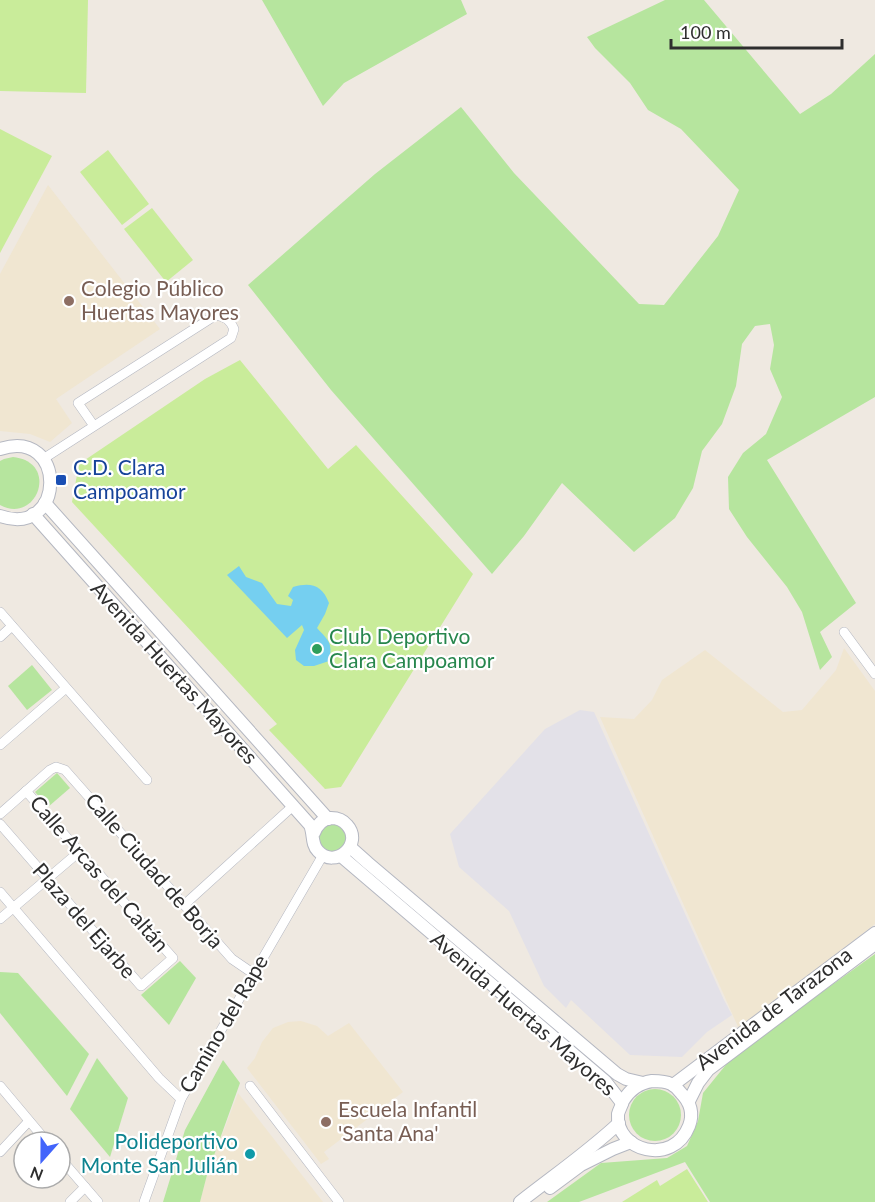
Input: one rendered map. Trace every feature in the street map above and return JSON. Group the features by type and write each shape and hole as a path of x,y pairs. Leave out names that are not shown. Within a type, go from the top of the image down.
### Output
{"street":[{"path":"43,459 231,338 234,329 231,322 225,316 216,315 78,403 94,426"},
{"path":"0,449 21,446 33,451 43,459 49,469 51,480 50,492 45,503 33,514 12,519 0,516"},
{"name":"Avenida Huertas Mayores","path":"45,503 328,819 340,820 350,828 352,834 350,847 617,1074 643,1083"},
{"name":"Avenida Huertas Mayores","path":"33,514 310,825 314,833 314,846 323,855"},
{"path":"0,612 147,780"},
{"path":"0,637 12,626"},
{"path":"844,632 875,675"},
{"path":"0,745 66,688"},
{"name":"Calle Arcas del Caltán","path":"0,814 56,767"},
{"name":"Calle Ciudad de Borja","path":"56,767 65,770 232,959 254,974"},
{"name":"Calle Arcas del Caltán","path":"26,791 172,958"},
{"path":"184,905 293,806"},
{"path":"314,833 319,824 328,819"},
{"name":"Plaza del Ejarbe","path":"0,824 141,986 172,958"},
{"path":"323,855 335,858 345,854 350,847"},
{"path":"0,919 80,852"},
{"name":"Camino del Rape","path":"144,1202 181,1099 323,855"},
{"name":"Avenida Huertas Mayores","path":"341,856 608,1084 622,1103"},
{"path":"0,892 159,1078 181,1099"},
{"name":"Avenida de Tarazona","path":"674,1085 875,933"},
{"name":"Avenida de Tarazona","path":"689,1101 708,1070 875,944"},
{"path":"652,1081 674,1085 689,1101 691,1118 681,1139 671,1147 658,1151 644,1149 631,1142 619,1123 618,1113 627,1094 634,1087 652,1081"},
{"path":"0,1086 37,1130"},
{"path":"250,1086 339,1202"},
{"path":"0,1152 29,1121"},
{"path":"520,1202 596,1144 619,1123"},
{"path":"533,1202 581,1165 631,1142"},
{"path":"72,1172 98,1202"},
{"path":"70,1202 85,1187"}],"shaded area":[{"name":"Colegio Público Huertas Mayores","path":"48,185 160,329 56,399 72,423 50,442 30,434 0,431 0,274"},
{"path":"844,648 875,691 875,924 739,1029 600,717 634,719 652,700 662,680 705,650 783,712 802,710 836,670"},
{"path":"580,710 594,712 732,1015 707,1032 682,1057 630,1055 571,1000 566,1008 544,986 509,911 459,867 450,834 545,729"},
{"name":"Escuela Infantil 'Santa Ana'","path":"301,1021 317,1026 328,1036 349,1023 403,1092 324,1152 329,1159 321,1164 247,1068 273,1028 288,1022"},
{"name":"Polideportivo Monte San Julián","path":"238,1093 323,1202 200,1202 207,1175"}],"green space":[{"path":"0,0 88,0 86,93 0,91"},
{"path":"262,0 461,0 467,14 344,83 323,106"},
{"path":"665,0 704,0 800,114 831,94 875,54 875,397 767,460 856,603 820,632 832,657 820,670 802,612 787,587 747,537 729,509 728,477 743,453 766,434 782,397 770,369 774,345 770,324 755,326 742,344 736,386 722,424 702,451 693,488 675,518 634,552 562,483 524,536 492,574 331,390 248,285 375,174 461,107 514,173 639,304 664,305 718,236 739,190 681,129 648,110 630,83 587,37"},
{"path":"0,129 52,156 0,253"},
{"path":"108,150 149,204 122,225 80,172"},
{"path":"152,208 193,260 166,282 124,229"},
{"name":"Club Deportivo Clara Campoamor","path":"240,360 328,469 356,445 473,574 341,787 325,789 269,730 277,724 72,502 79,464 205,379"},
{"path":"13,457 27,461 36,469 39,480 38,490 33,500 24,507 13,509 0,505 0,461"},
{"path":"32,665 52,690 27,710 8,686"},
{"path":"57,773 70,788 48,807 35,792"},
{"path":"332,824 342,828 346,838 342,848 332,852 322,848 318,838 322,828"},
{"path":"875,954 875,1202 710,1202 685,1162 579,1202 547,1202 601,1163 667,1158 687,1146 698,1121 703,1093 733,1056"},
{"path":"180,961 196,978 169,1025 141,995"},
{"path":"0,972 18,973 89,1054 67,1096 0,1013"},
{"path":"97,1058 128,1098 110,1157 70,1109"},
{"path":"223,1060 240,1083 207,1175 200,1202 163,1202 185,1130"},
{"path":"650,1089 660,1089 674,1096 681,1115 674,1134 660,1141 650,1141 640,1137 633,1130 629,1120 629,1110 633,1100 640,1093"},
{"path":"687,1169 708,1202 622,1202 657,1180 660,1186"}],"water":[{"path":"239,566 246,577 262,583 277,604 291,606 293,600 288,596 293,587 310,585 323,592 329,603 317,628 329,643 329,661 314,666 304,666 296,660 295,650 304,630 302,625 287,638 227,575"}],"place":[{"name":"Colegio Público Huertas Mayores","path":"69,301"},
{"name":"C.D. Clara Campoamor","path":"61,480"},
{"name":"Club Deportivo Clara Campoamor","path":"317,649"},
{"name":"Escuela Infantil 'Santa Ana'","path":"326,1122"},
{"name":"Polideportivo Monte San Julián","path":"250,1154"}]}
